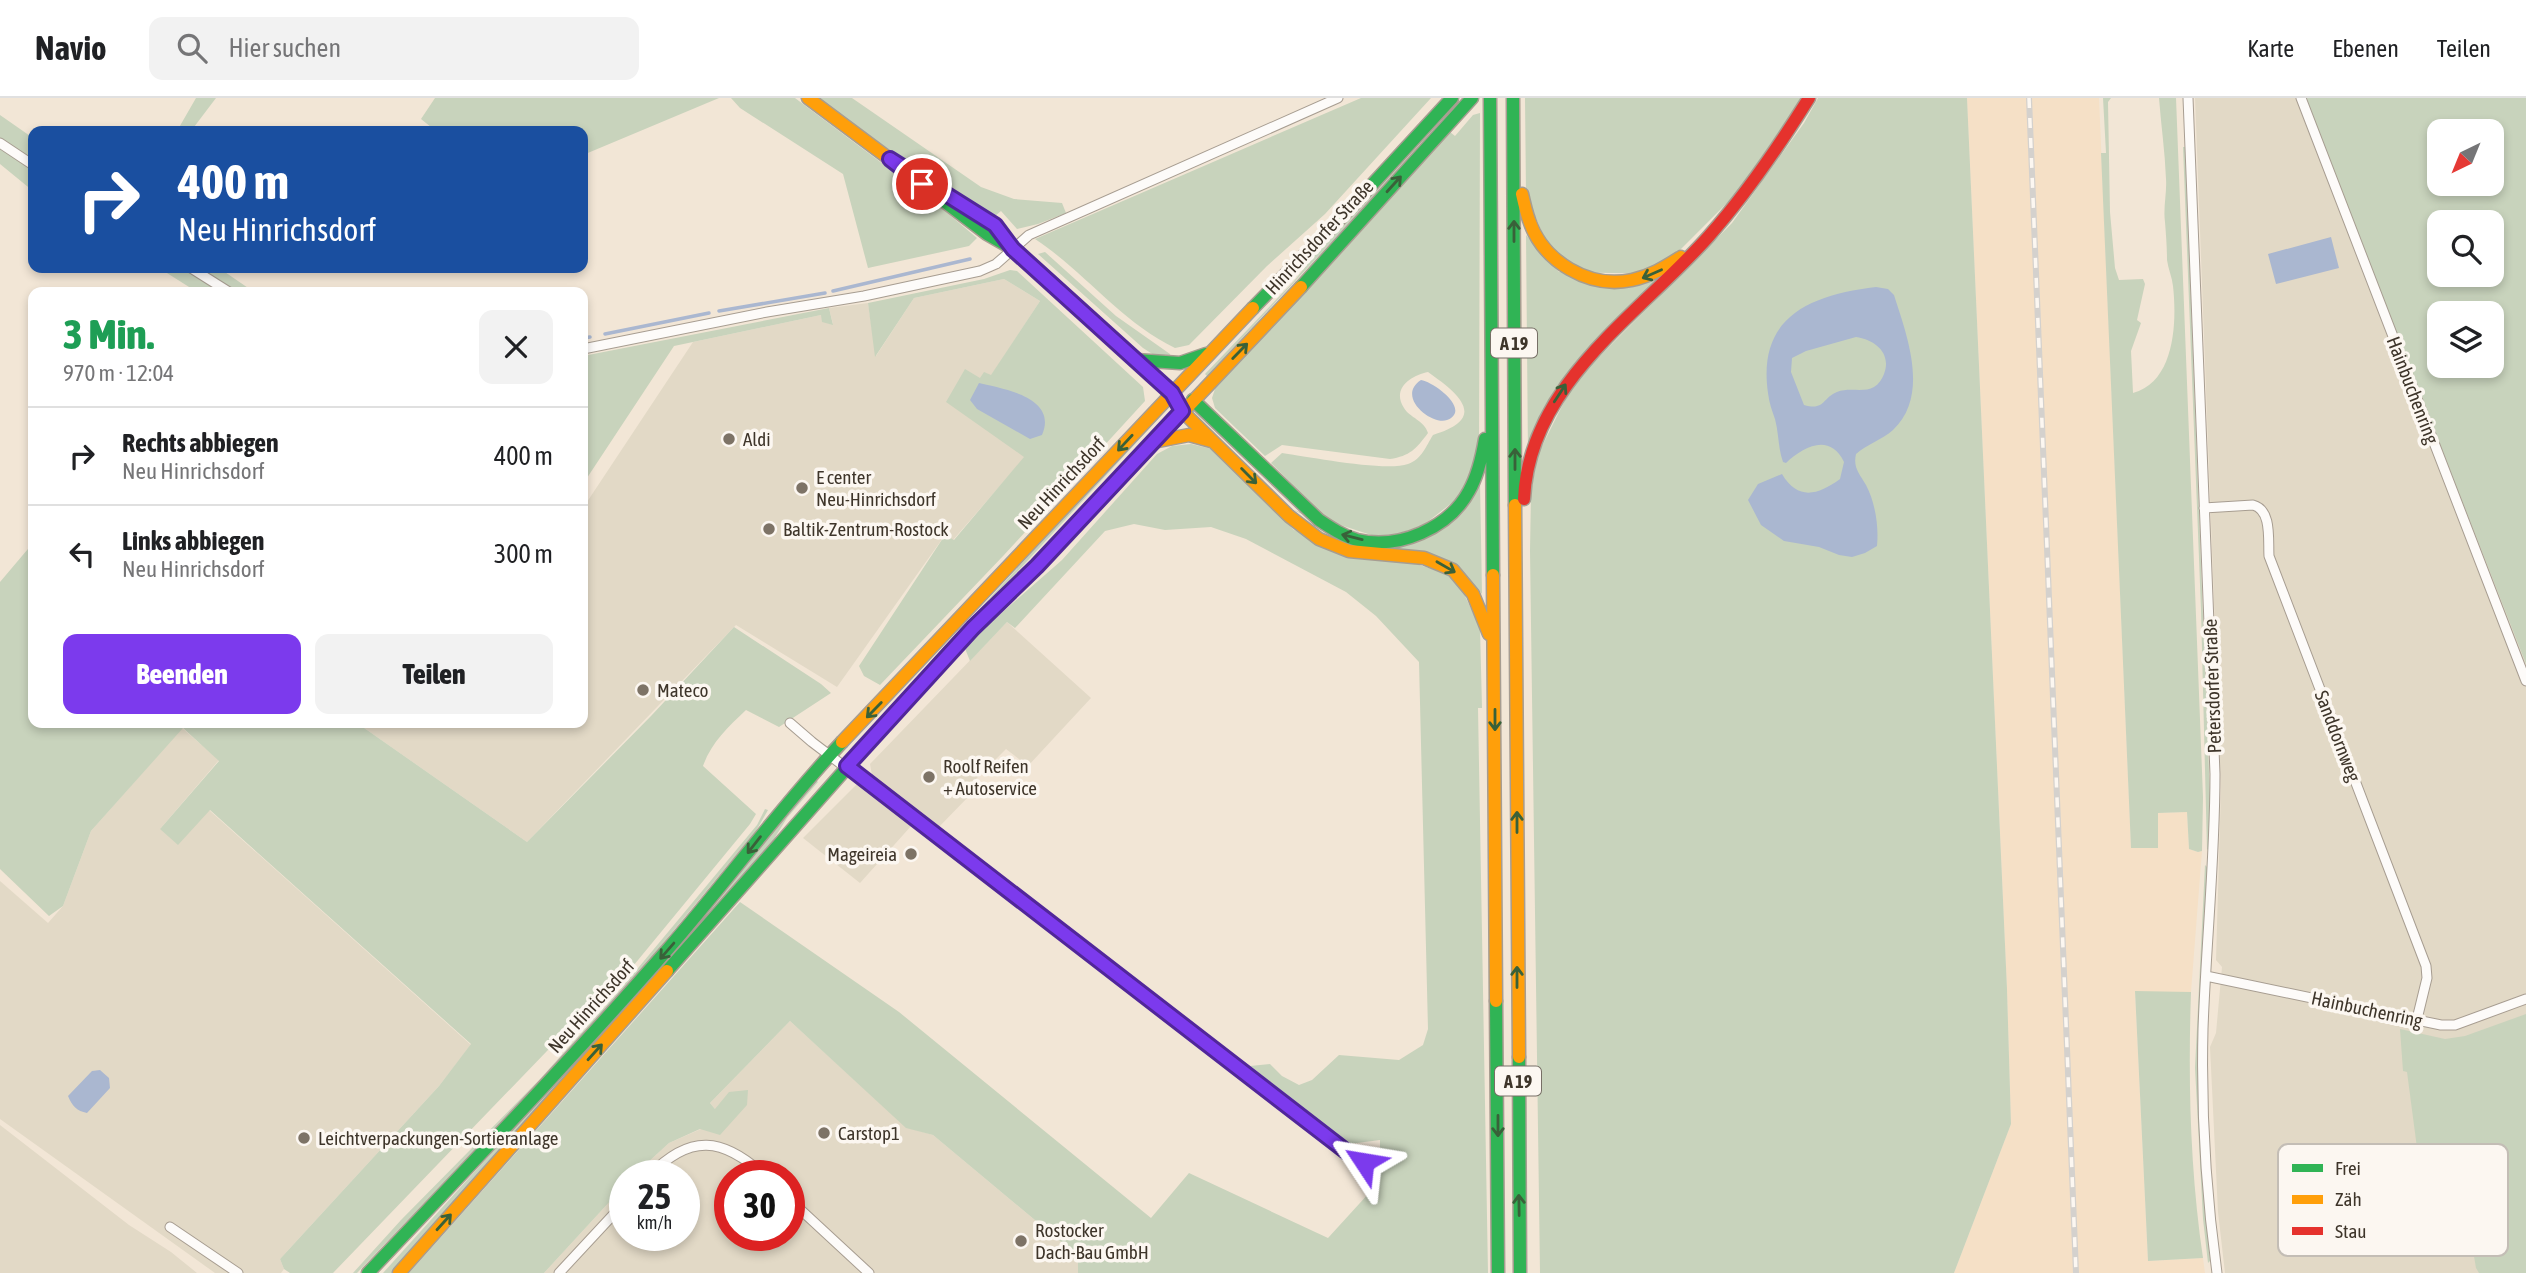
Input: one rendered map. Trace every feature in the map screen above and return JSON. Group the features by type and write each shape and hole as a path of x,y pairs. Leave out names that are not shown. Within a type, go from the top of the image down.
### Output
{"main road":[{"path":"808,98 978,227 1013,249 1172,393 1182,411 1297,523 1321,541 1356,553 1428,558 1461,577 1475,595 1495,652"},
{"name":"Hinrichsdorfer Straße","path":"1172,393 1452,98"},
{"name":"A 19","path":"1490,98 1499,1273"},
{"name":"A 19","path":"1513,98 1520,1273"},
{"path":"1516,551 1524,518 1524,492 1528,472 1544,422 1554,403 1587,358 1680,269 1769,159 1809,98"},
{"name":"Hinrichsdorfer Straße","path":"1182,411 1468,103"},
{"path":"1513,135 1523,206 1530,227 1544,250 1575,274 1613,283 1650,276 1676,260 1724,216"},
{"path":"1136,360 1180,363 1210,353"},
{"path":"1172,393 1192,400 1321,523 1352,538 1386,541 1408,537 1432,527 1454,511 1466,495 1480,471 1493,390"},
{"name":"Neu Hinrichsdorf","path":"368,1273 572,1056 669,948 830,755 1172,393"},
{"name":"Neu Hinrichsdorf","path":"399,1273 723,909 829,785 973,628 1037,566 1182,411"},
{"path":"1153,442 1187,435 1205,438 1218,445"},
{"path":"844,741 843,754 847,766"},
{"path":"829,785 835,772 835,763 830,755"}],"street":[{"path":"588,348 960,276 996,264 1028,234 1338,98"},
{"name":"Petersdorfer Straße","path":"2188,98 2215,774 2214,869 2206,976 2204,1083 2207,1162 2217,1273"},
{"name":"Hainbuchenring","path":"2301,98 2526,681"},
{"path":"0,143 28,161"},
{"path":"199,273 221,287"},
{"name":"Sanddornweg","path":"2204,508 2253,505 2261,507 2266,514 2269,556 2427,966 2427,978 2417,1019"},
{"path":"790,723 1336,1144 1364,1162"},
{"name":"Hainbuchenring","path":"2206,976 2441,1025 2455,1025 2526,999"},
{"path":"667,1160 693,1146 709,1144 724,1147 747,1160"},
{"path":"805,1214 869,1273"},
{"path":"559,1273 609,1219"},
{"path":"170,1227 238,1273"}],"shaded area":[{"path":"1967,98 2099,98 2131,847 2158,848 2158,813 2187,812 2189,849 2202,851 2191,992 2135,992 2148,1261 2203,1258 2205,1273 1954,1273 2011,1124"},
{"path":"2195,98 2307,98 2526,664 2526,1273 2225,1273 2218,1212 2210,1047 2216,1033 2222,967 2216,960 2221,788"},
{"path":"1004,279 1040,301 991,376 1025,457 953,540 945,535 837,687 736,625 527,842 364,728 588,728 588,500 693,342 821,315 833,324 829,308 868,303 876,356 914,298"},
{"path":"1007,622 1091,698 1028,766 1006,749 976,779 971,794 936,830 872,775 870,764"},
{"path":"182,728 219,760 160,829 209,810 471,1045 439,1086 280,1259 284,1269 281,1273 215,1273 0,1119 0,881 48,923 63,906 91,831"},
{"path":"859,782 912,825 860,883 803,838"},
{"path":"790,1021 906,1127 933,1135 1078,1256 1078,1273 544,1273 609,1202 609,1251 700,1251 700,1160 650,1160 669,1143 701,1129 715,1109 710,1103"},
{"path":"0,1125 129,1225 171,1252 197,1273 0,1273"}],"green space":[{"path":"196,98 216,98 195,126 180,126"},
{"path":"435,98 719,98 588,153 588,126 430,126 421,119"},
{"path":"731,98 795,98 939,206 977,238 969,246 868,268 843,174 740,108"},
{"path":"819,98 852,98 981,187 1014,199 1062,203 1066,213 1017,229 1001,211 995,216 895,154"},
{"path":"1361,98 1431,98 1325,214 1267,266 1189,345 1175,348 1137,325 1035,239"},
{"path":"1525,98 1802,98 1736,194 1674,256 1636,276 1589,274 1548,247 1526,194"},
{"path":"1818,98 1967,98 2011,1124 1954,1273 1540,1273 1530,551 1531,492 1538,454 1574,382 1732,223 1804,123"},
{"path":"2103,98 2111,98 2108,102 2110,212 2115,268 2119,280 2143,279 2145,284 2137,320 2141,323 2131,351 2133,393 2147,387 2158,377 2165,364 2173,333 2174,300 2167,260 2166,179 2159,98 2176,98 2203,797 2202,851 2198,852 2189,849 2187,812 2158,813 2158,848 2131,848 2101,153 2106,153"},
{"path":"2307,98 2526,98 2526,664 2309,110"},
{"path":"1480,113 1479,455 1464,490 1455,502 1429,521 1414,528 1382,536 1351,533 1320,512 1271,463 1282,453 1366,465 1397,466 1413,462 1433,435 1460,421 1464,413 1463,405 1450,389 1428,372 1410,379 1405,384 1400,394 1404,408 1428,433 1412,451 1390,459 1282,445 1265,456 1215,408 1212,398 1216,386 1450,132 1455,136 1473,115"},
{"path":"0,115 28,135 28,187 0,164"},
{"path":"1432,131 1207,376 1205,374 1294,281 1329,237 1364,204"},
{"path":"2183,147 2210,798 2210,846 2207,850 2201,610"},
{"path":"1526,235 1559,272 1666,274 1612,326 1528,456"},
{"path":"1045,252 1116,316 1170,354 1171,358 1154,355 1143,348 1038,254"},
{"path":"1010,270 1017,271 1143,387 1145,401 880,685 864,676 859,666 945,535 954,540 1024,457 946,402 965,369 980,378 984,372 991,375 1040,301 1004,279 914,298 875,357 868,303 984,279"},
{"path":"167,273 226,273 247,287 228,286 189,287"},
{"path":"829,308 833,325 822,322 821,315 674,346 588,476 588,355"},
{"path":"1158,416 1159,418 854,749 852,747"},
{"path":"1191,444 1212,449 1294,530 1434,566 1459,583 1480,628 1482,708 1478,708 1488,1273 1078,1273 1078,1256 933,1135 906,1128 790,1021 710,1103 715,1109 729,1092 748,1090 747,1105 720,1135 700,1129 669,1143 650,1160 609,1160 609,1202 544,1273 409,1273 740,902 899,1012 1151,1218 1189,1173 1328,1238 1380,1181 1380,1140 1349,1144 1250,1066 1270,1064 1282,1076 1299,1085 1312,1080 1339,1055 1399,1060 1423,1045 1428,1029 1419,662 1376,616 1346,592 1246,539 1211,527 1165,530 1134,524 1105,531 1015,628 1007,622 970,661 964,646 1062,560 1157,454 1172,446"},
{"path":"1480,481 1482,594 1471,581 1371,550 1294,510 1399,544"},
{"path":"28,549 28,728 183,728 91,831 63,906 49,916 0,869 0,582"},
{"path":"734,627 831,693 779,727 746,710 727,729 715,743 703,766 756,814 750,824 615,988 610,984 333,1273 290,1273 284,1269 280,1259 439,1086 471,1044 210,810 178,845 160,829 219,761 183,728 364,728 527,842"},
{"path":"816,780 818,782 787,818 774,839 678,954 393,1273 383,1273 675,950"},
{"path":"765,809 768,810 756,831 613,1004 357,1273 353,1273 401,1220 540,1079 619,991 757,825"},
{"path":"2205,865 2208,868 2199,1013 2199,1064 2208,1263 2195,1068"},
{"path":"2135,991 2191,992 2191,1125 2203,1258 2148,1261"},
{"path":"2526,1014 2526,1273 2479,1273 2474,1256 2508,1256 2508,1144 2416,1144 2407,1072 2403,1071 2400,1029 2445,1039 2465,1036"}],"water":[{"path":"2331,237 2339,268 2276,284 2268,254"},
{"path":"1876,287 1888,289 1894,295 1905,328 1913,383 1911,400 1904,416 1893,430 1856,454 1856,467 1874,506 1877,546 1852,557 1819,547 1784,541 1761,525 1748,500 1758,484 1782,474 1795,488 1809,493 1824,489 1840,479 1844,462 1838,453 1824,445 1816,445 1786,463 1783,462 1768,396 1767,367 1771,345 1780,328 1794,314 1830,296","holes":["1856,337 1875,344 1884,354 1886,367 1879,383 1870,389 1837,392 1820,405 1804,405 1791,372 1792,358 1806,351"]},
{"path":"1421,380 1448,397 1453,403 1454,415 1441,421 1419,409 1412,394 1414,387"},
{"path":"979,383 1015,392 1036,404 1043,412 1045,422 1042,435 1030,439 977,409 970,400"},
{"path":"100,1070 109,1078 110,1088 87,1113 80,1111 68,1096 92,1071"}],"waterway":[{"path":"833,291 970,259"},
{"path":"719,311 825,293"},
{"path":"605,334 709,313"}],"railway":[{"path":"2029,98 2076,1273"}],"traffic: fast":[{"path":"1253,308 1452,98"},
{"path":"1301,287 1472,98"},
{"path":"1490,98 1493,575"},
{"path":"1513,98 1515,505"},
{"path":"945,202 987,234 1008,246"},
{"path":"1136,360 1180,363 1206,354"},
{"path":"1193,400 1319,520 1357,540 1389,542 1406,539 1449,516 1472,485 1485,439"},
{"path":"667,971 951,650 1097,503"},
{"path":"368,1273 520,1113 631,990 842,742"},
{"path":"1496,1001 1498,1273"},
{"path":"1519,1057 1520,1273"}],"traffic: slow":[{"path":"808,98 895,163"},
{"path":"1522,194 1529,220 1545,248 1556,260 1584,276 1616,282 1632,280 1652,274 1681,257"},
{"path":"1097,503 1301,287"},
{"path":"842,742 1253,308"},
{"path":"1182,411 1289,516 1319,539 1349,551 1424,558 1453,570 1473,594 1489,634"},
{"path":"1153,442 1189,435 1211,441"},
{"path":"1515,505 1519,1057"},
{"path":"1493,575 1496,1001"},
{"path":"399,1273 667,971"}],"traffic: jam":[{"path":"1524,499 1531,458 1545,420 1567,385 1592,353 1723,220 1762,169 1809,98"},
{"path":"890,159 995,225 1013,249 1172,393 1182,411"}],"place":[{"name":"Aldi","path":"729,439"},
{"name":"E center Neu-Hinrichsdorf","path":"802,488"},
{"name":"Baltik-Zentrum-Rostock","path":"769,529"},
{"name":"Mateco","path":"643,690"},
{"name":"Roolf Reifen + Autoservice","path":"929,777"},
{"name":"Mageireia","path":"911,854"},
{"name":"Carstop1","path":"824,1133"},
{"name":"Leichtverpackungen-Sortieranlage","path":"304,1138"},
{"name":"Rostocker Dach-Bau GmbH","path":"1021,1241"}],"route":[{"path":"922,184 890,159 995,225 1013,249 1172,393 1182,411 1037,566 951,650 847,766 1347,1152 1364,1162"}]}
